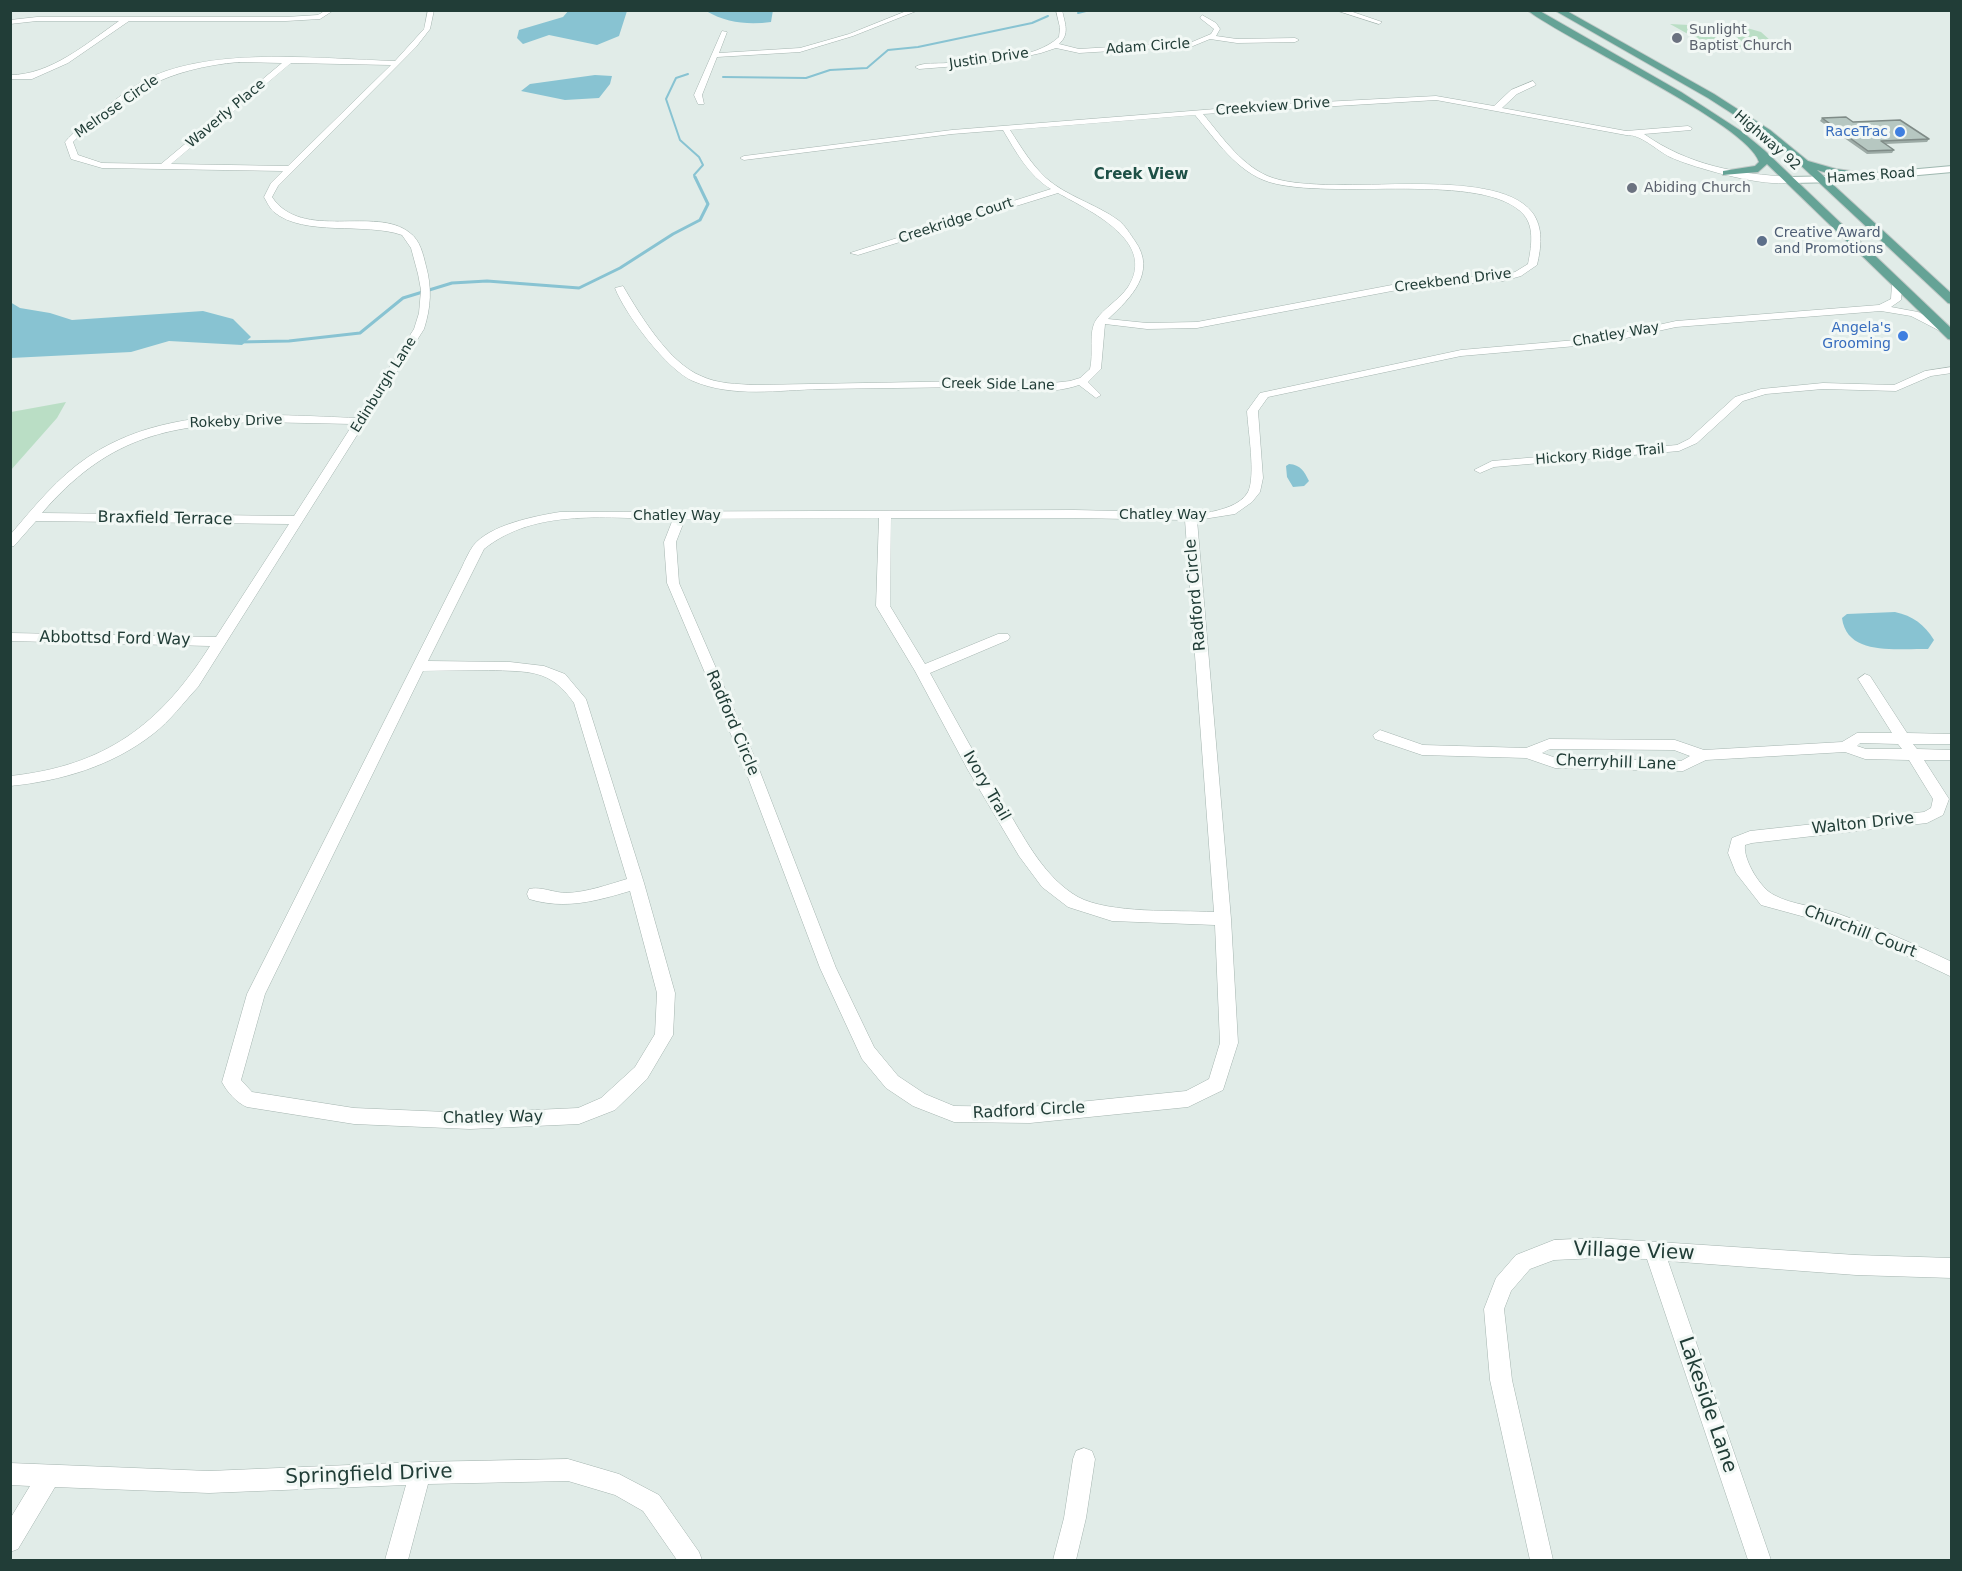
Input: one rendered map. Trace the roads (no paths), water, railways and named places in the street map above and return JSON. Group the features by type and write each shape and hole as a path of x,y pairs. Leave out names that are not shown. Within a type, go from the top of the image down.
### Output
{"main road":[{"name":"Highway 92","path":"1532,10 1706,111 1761,152 1948,333"},
{"name":"Highway 92","path":"1558,10 1730,107 1767,132 1800,159 1947,297"},
{"path":"1706,111 1748,130 1801,172 1822,180"},
{"path":"1727,173 1758,169 1764,162 1761,152"},
{"path":"1800,159 1835,172 1869,176"},
{"path":"1832,189 1837,183 1852,178"},
{"path":"1791,180 1817,192 1896,262 1947,297"}],"street":[{"path":"10,22 37,19 286,19 320,17 331,10"},
{"name":"Edinburgh Lane","path":"10,781 32,779 78,766 112,753 148,730 193,684 419,329 426,310 424,275 416,248 407,234 389,228 367,225 300,220 283,215 271,207 268,197 274,185 397,63 427,29 431,10"},
{"path":"715,55 800,50 851,35 916,10"},
{"path":"1054,45 1064,34 1059,10"},
{"path":"1338,10 1379,22"},
{"name":"Adam Circle","path":"1054,45 1079,51 1193,44 1209,37 1217,29 1214,24 1202,17"},
{"path":"10,77 29,77 65,61 127,19"},
{"path":"701,102 698,95 724,32"},
{"path":"1209,37 1237,41 1295,40"},
{"name":"Justin Drive","path":"919,67 1002,60 1042,51 1054,45"},
{"name":"Waverly Place","path":"163,166 289,61"},
{"name":"Melrose Circle","path":"290,169 102,165 74,156 69,142 151,80 167,73 214,62 397,63"},
{"path":"1497,108 1514,92 1533,83"},
{"name":"Creekview Drive","path":"744,158 927,135 1198,113 1436,98 1497,108 1610,132 1637,133 1688,128"},
{"name":"Creekbend Drive","path":"1101,321 1147,326 1205,323 1413,284 1503,278 1518,274 1532,265 1536,227 1527,212 1514,203 1488,193 1455,187 1329,188 1283,183 1261,176 1240,163 1198,113"},
{"path":"1006,129 1034,171 1057,190 1116,223 1124,231 1141,262 1140,276 1134,285 1101,321 1098,332 1098,364 1090,377 1081,381 1096,395"},
{"path":"1637,133 1675,158 1701,168 1791,180"},
{"name":"Hames Road","path":"1791,180 1852,178 1952,169"},
{"name":"Creekridge Court","path":"855,253 1057,190"},
{"path":"1881,308 1896,300 1897,284"},
{"name":"Creek Side Lane","path":"620,288 624,298 673,361 684,372 710,383 758,387 981,384 1069,386 1081,381"},
{"name":"Chatley Way","path":"418,666 494,666 555,675 571,687 581,702 636,883 666,993 663,1035 641,1073 608,1104 579,1116 470,1121 354,1116 247,1100 231,1082 256,994 418,666 468,567 479,547 494,535 536,519 560,516 1074,514 1191,518 1231,511 1240,506 1254,492 1257,478 1252,411 1264,395 1461,353 1599,341 1676,324 1881,308 1914,314 1948,333"},
{"name":"Hickory Ridge Trail","path":"1480,470 1492,464 1679,448 1693,441 1739,399 1765,391 1823,386 1896,388 1929,373 1952,370"},
{"name":"Rokeby Drive","path":"10,543 64,483 93,459 119,444 154,430 205,421 361,421"},
{"name":"Ivory Trail","path":"885,515 883,606 922,670 973,766 1025,852 1048,883 1074,902 1112,914 1223,919"},
{"name":"Radford Circle","path":"680,516 670,542 673,583 745,751 828,968 868,1053 892,1082 919,1100 954,1114 1030,1114 1188,1099 1217,1084 1229,1043 1223,919 1191,518"},
{"name":"Braxfield Terrace","path":"33,517 298,520"},
{"name":"Abbottsd Ford Way","path":"10,637 220,642"},
{"path":"922,670 1003,637"},
{"name":"Walton Drive","path":"1767,900 1744,873 1736,854 1738,842 1750,837 1927,817 1938,811 1941,799 1865,680"},
{"name":"Cherryhill Lane","path":"1380,735 1422,750 1527,753 1555,763 1683,766 1703,755 1846,747 1865,754 1952,755"},
{"name":"Cherryhill Lane","path":"1846,747 1857,738 1952,739"},
{"path":"535,894 567,899 590,896 636,883"},
{"name":"Churchill Court","path":"1767,900 1830,917 1886,938 1952,969"},
{"name":"Village View","path":"1541,1560 1501,1380 1494,1309 1503,1285 1523,1262 1554,1250 1597,1248 1952,1269"},
{"name":"Lakeside Lane","path":"1654,1250 1760,1560"},
{"path":"1064,1560 1075,1518 1084,1459"},
{"name":"Springfield Drive","path":"10,1474 209,1482 420,1473 568,1470 619,1485 651,1503 691,1560"},
{"path":"397,1560 420,1473"},
{"path":"10,1541 50,1476"}],"water":[{"path":"569,10 627,11 619,36 597,45 549,35 523,44 517,38 519,30 563,17"},
{"path":"773,10 771,22 754,23 730,21 706,11"},
{"path":"595,75 612,76 610,84 599,98 565,100 521,91 530,84"},
{"path":"10,302 20,308 50,313 72,320 203,311 233,319 251,337 242,345 169,341 131,352 11,358"},
{"path":"1289,464 1304,471 1309,481 1304,486 1293,487 1287,477 1286,466"},
{"path":"1895,612 1913,618 1926,629 1934,640 1928,649 1889,649 1863,645 1853,639 1846,630 1842,618 1847,614"}],"waterway":[{"path":"1078,13 1090,10"},
{"path":"723,77 806,78 830,70 867,68 888,50 918,47 1032,23 1048,16"},
{"path":"688,74 676,78 666,99 680,140 699,157 703,165 694,175 695,178"},
{"path":"239,342 289,341 360,333 403,298 452,283 487,281 579,288 620,268 673,234 700,220 708,204 695,177"}],"place":[{"name":"Sunlight Baptist Church","path":"1677,38"},
{"name":"RaceTrac","path":"1900,132"},
{"name":"Abiding Church","path":"1632,188"},
{"name":"Creative Award and Promotions","path":"1762,241"},
{"name":"Angela's Grooming","path":"1903,336"}],"district":[{"name":"Creek View","path":"1141,175"}]}
